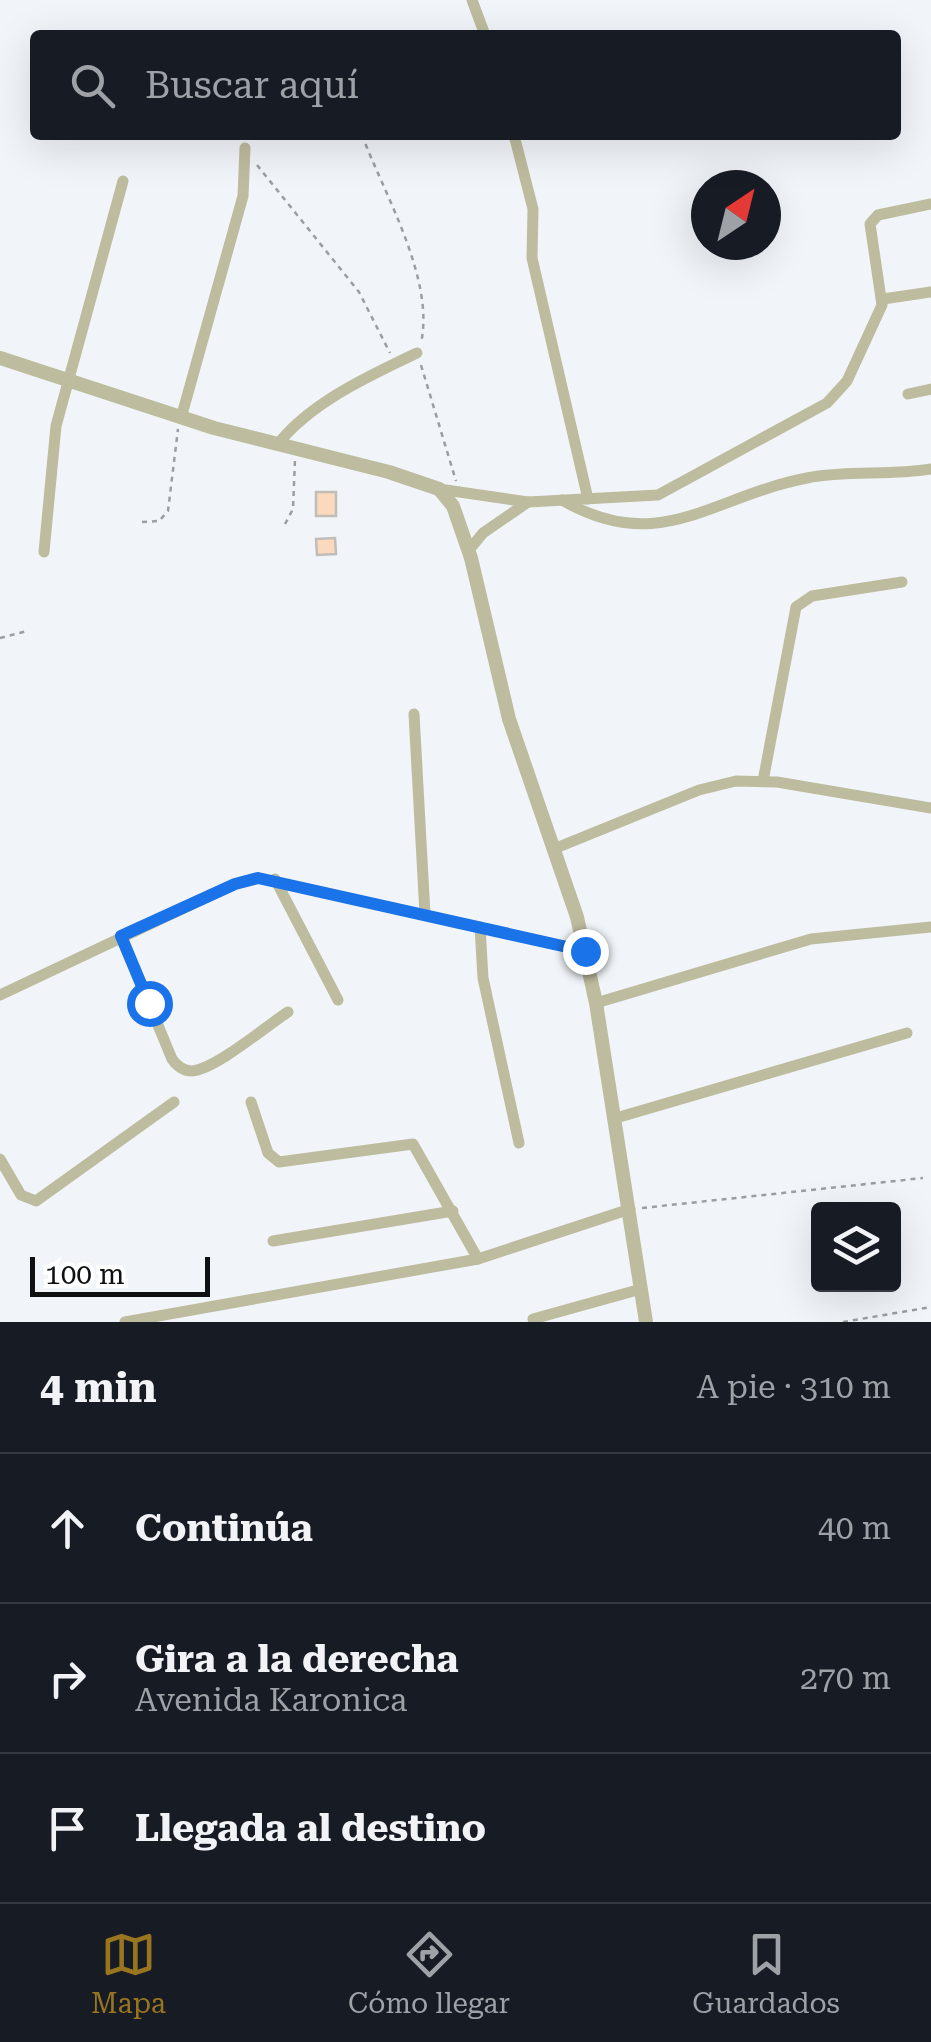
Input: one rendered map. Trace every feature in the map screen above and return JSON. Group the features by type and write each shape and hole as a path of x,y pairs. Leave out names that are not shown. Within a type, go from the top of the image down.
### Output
{"street":[{"path":"472,0 482,30"},
{"path":"515,140 533,209 532,258 588,499"},
{"path":"181,418 243,196 244,148"},
{"path":"44,552 56,426 123,181"},
{"path":"0,358 181,418 439,489 528,502 658,495 678,488 827,402 857,364 884,299 870,224 878,215 931,204"},
{"path":"884,299 931,292"},
{"path":"278,444 305,419 418,353"},
{"path":"908,394 931,389"},
{"path":"562,500 597,518 648,526 682,521 803,479 931,469"},
{"path":"439,489 453,506 469,550 509,718 556,848 585,951 616,1118 646,1322"},
{"path":"469,550 495,523 528,502"},
{"path":"763,781 796,607 812,596 902,582"},
{"path":"414,714 425,914"},
{"path":"556,848 698,790 736,780 931,808"},
{"path":"0,995 235,884 275,879 585,951"},
{"path":"275,879 338,1000"},
{"path":"480,927 483,978 519,1143"},
{"path":"596,1003 811,939 931,927"},
{"path":"121,936 172,1059 182,1069 195,1071 210,1063 288,1012"},
{"path":"616,1118 907,1032"},
{"path":"0,1159 21,1195 36,1201 174,1102"},
{"path":"251,1102 268,1153 279,1162 413,1144 478,1259"},
{"path":"124,1322 168,1318 478,1259 630,1209"},
{"path":"273,1240 452,1210"},
{"path":"533,1319 641,1289"}],"path":[{"path":"364,140 411,259 424,330 418,353 459,492"},
{"path":"244,148 359,292 395,364"},
{"path":"142,522 159,521 168,511 181,418"},
{"path":"285,524 293,510 295,448"},
{"path":"0,638 27,631"},
{"path":"630,1209 923,1178"},
{"path":"843,1322 931,1307"}],"building":[{"path":"316,492 336,492 336,516 316,516"},
{"path":"335,538 336,554 317,555 316,539"}],"route":[{"path":"149,1003 121,936 247,879 270,878 585,951"}]}
